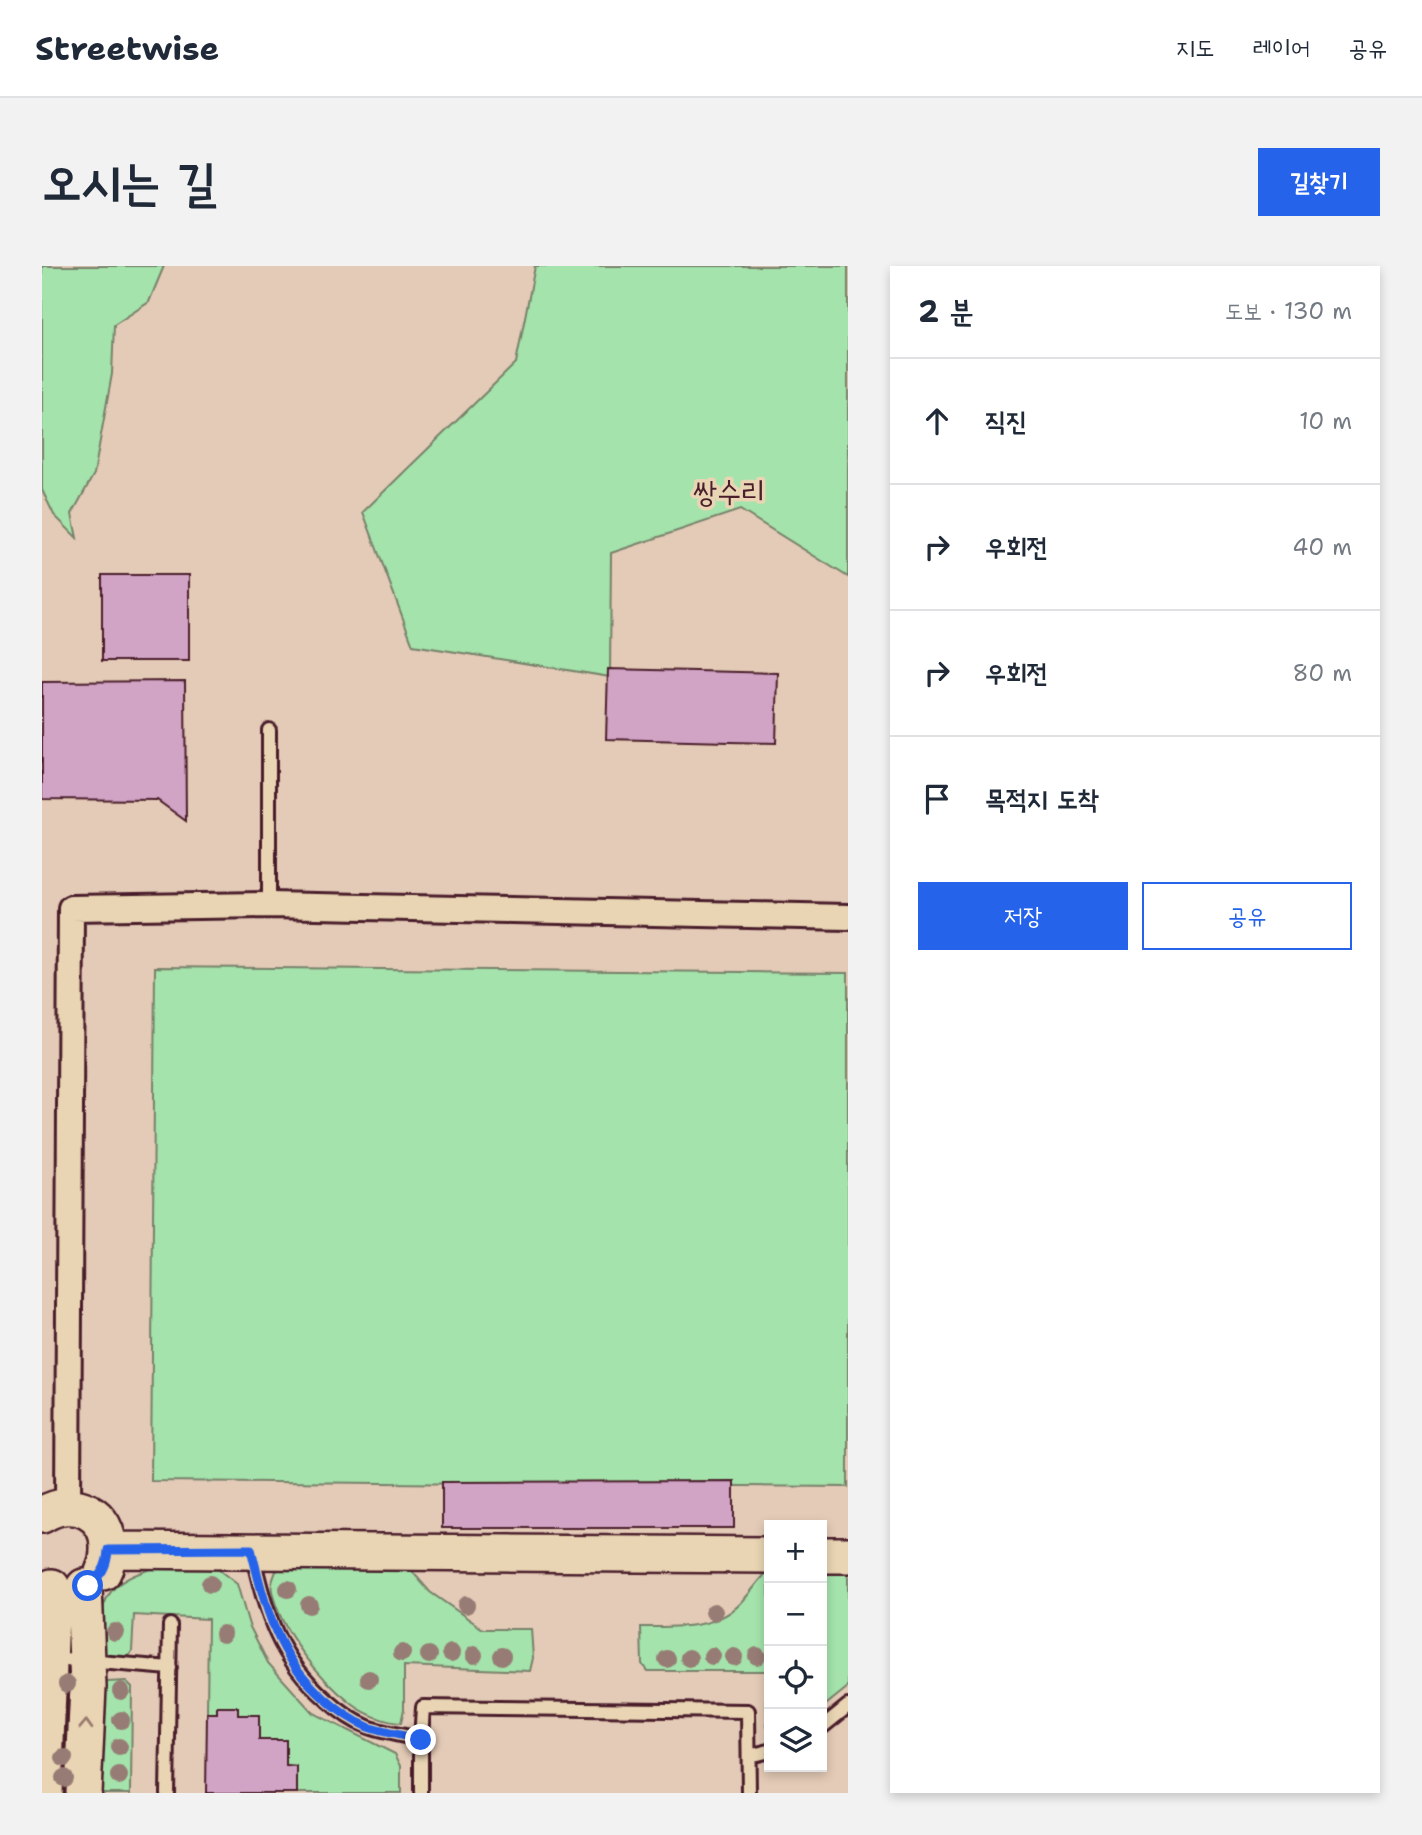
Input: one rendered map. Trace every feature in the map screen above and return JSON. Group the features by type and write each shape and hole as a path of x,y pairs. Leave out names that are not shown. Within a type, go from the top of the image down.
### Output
{"street":[{"path":"59,1585 99,1577 107,1564 109,1536 102,1522 91,1513 77,1507 55,1511 71,908 269,905 848,917"},
{"path":"108,1550 764,1555"},
{"path":"827,1555 848,1555"},
{"path":"44,1793 46,1658 59,1585"},
{"path":"59,1585 87,1662 83,1793"}],"lane":[{"path":"269,730 269,905"},
{"path":"251,1549 265,1608 284,1650 304,1681 338,1710 368,1727 421,1740"},
{"path":"167,1793 170,1625"},
{"path":"46,1658 170,1668"},
{"path":"827,1723 848,1706"},
{"path":"421,1793 423,1707 748,1711 749,1793"},
{"path":"749,1756 764,1752"}],"green space":[{"path":"42,266 164,266 149,302 114,325 112,374 94,474 72,514 77,538 54,515 42,490"},
{"path":"535,266 848,266 848,577 740,510 611,553 610,677 413,645 363,512 516,363"},
{"path":"155,967 848,973 848,1487 151,1481"},
{"path":"287,1566 410,1569 430,1592 483,1629 531,1629 533,1658 530,1671 404,1666 404,1709 401,1723 369,1714 352,1704 327,1681 303,1653 283,1622 276,1606 272,1581 276,1571"},
{"path":"157,1567 215,1567 237,1584 249,1625 268,1663 313,1713 395,1754 401,1766 401,1793 297,1793 297,1767 286,1766 286,1740 259,1740 259,1715 238,1715 238,1707 218,1707 217,1713 207,1713 208,1619 134,1615 132,1651 129,1656 107,1656 99,1650 101,1617 109,1595 126,1579"},
{"path":"827,1573 848,1573 848,1687 827,1704"},
{"path":"764,1576 764,1671 647,1671 642,1664 641,1627 707,1622 731,1612"},
{"path":"62,1679 76,1681 72,1793 52,1793"},
{"path":"126,1681 132,1687 131,1793 94,1793 101,1689 107,1682"}],"building":[{"path":"102,575 189,575 189,661 102,661"},
{"path":"608,669 778,673 776,743 606,739"},
{"path":"185,681 186,821 157,800 42,799 42,682"},
{"path":"734,1481 734,1528 442,1528 442,1482"},
{"path":"217,1707 238,1707 238,1715 259,1715 259,1740 286,1740 286,1766 297,1767 297,1793 206,1793 207,1713 217,1713"}],"district":[{"name":"쌍수리","path":"729,491"}],"route":[{"path":"88,1586 99,1577 107,1564 108,1550 251,1549 265,1608 284,1650 304,1681 338,1710 368,1727 421,1740"}]}
